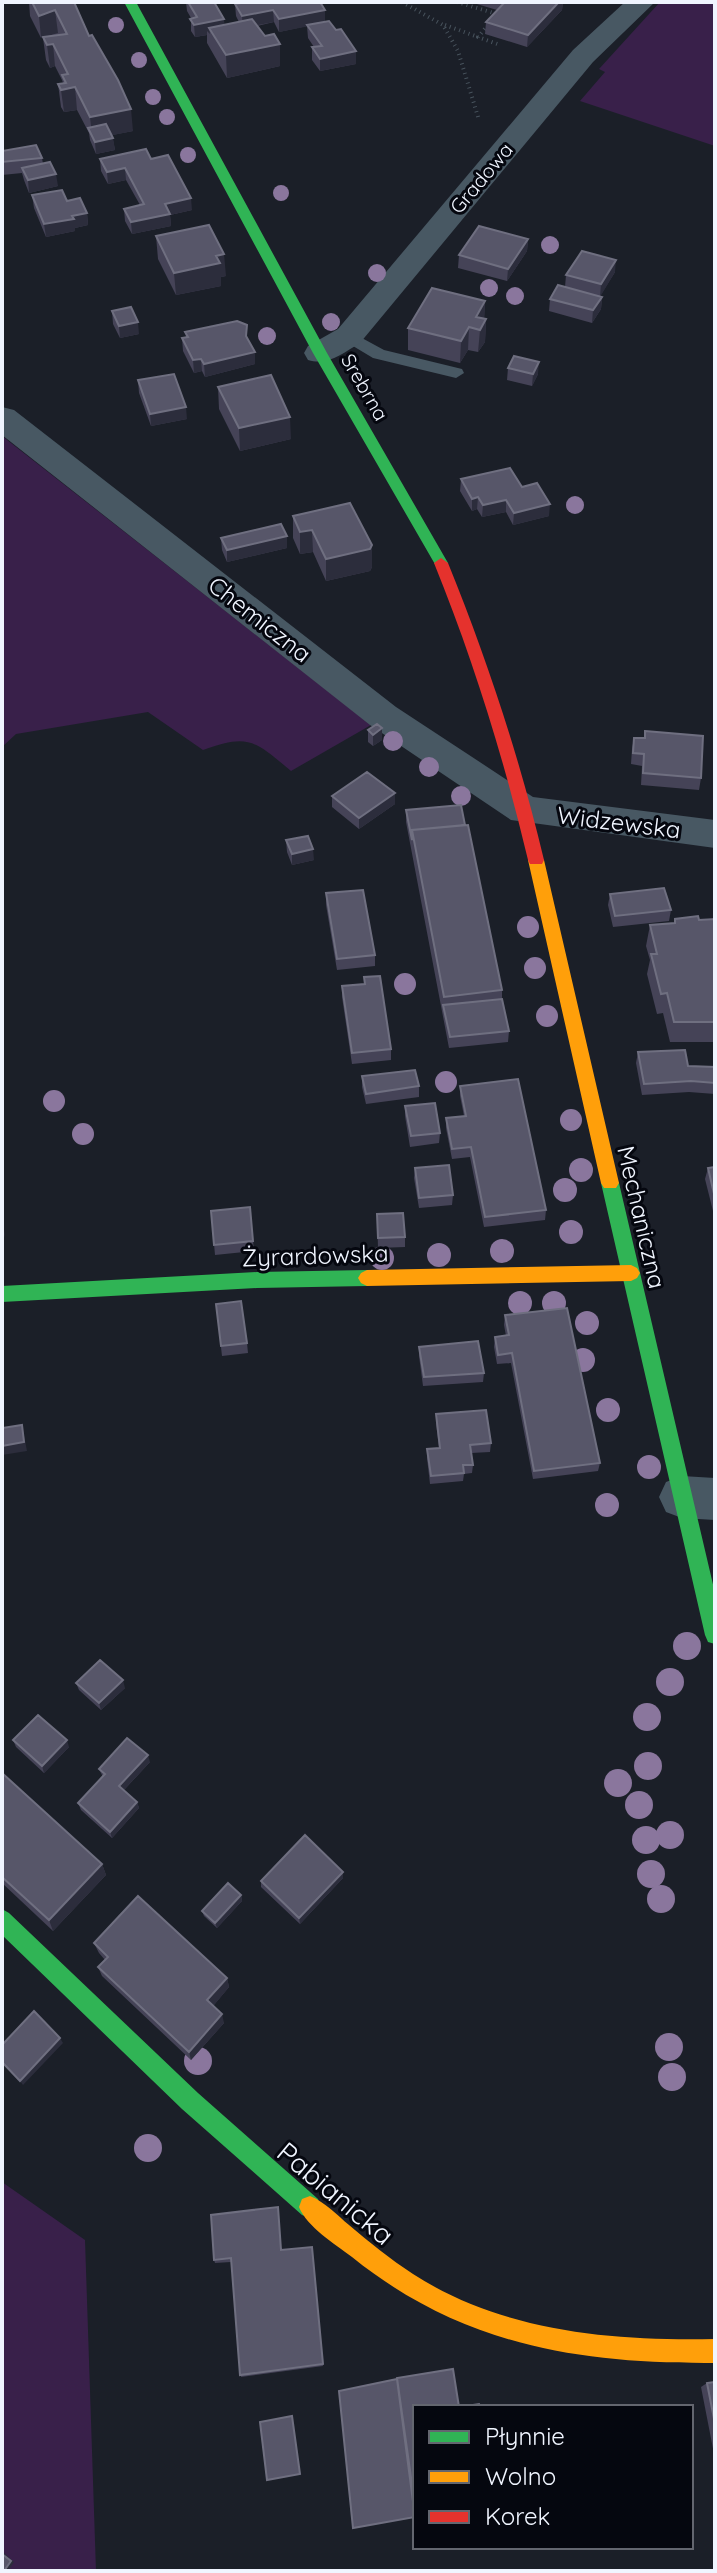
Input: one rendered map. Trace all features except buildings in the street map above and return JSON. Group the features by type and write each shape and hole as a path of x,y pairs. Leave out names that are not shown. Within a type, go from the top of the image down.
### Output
{"street":[{"name":"Srebrna","path":"130,2 320,353 443,567 465,622 524,810"},
{"name":"Gradowa","path":"320,353 349,336 592,46 641,2"},
{"name":"Chemiczna","path":"2,418 383,716 524,810"},
{"name":"Widzewska","path":"524,810 715,834"},
{"name":"Mechaniczna","path":"524,810 631,1273 699,1498 715,1635"},
{"name":"Żyrardowska","path":"2,1294 257,1280 631,1273"},
{"name":"Pabianicka","path":"2,1920 260,2167 384,2270 448,2307 505,2329 579,2343 677,2353 715,2351"}],"lane":[{"path":"349,336 379,354 456,373"}],"path":[{"path":"402,2 443,25 500,45"},
{"path":"457,2 497,14 478,37"},
{"path":"443,25 458,51 487,149 501,154"}],"shaded area":[{"path":"660,2 715,2 715,146 580,101 605,72 599,69"},
{"path":"2,436 371,725 291,771 251,743 231,742 203,750 148,712 16,734 2,747"},
{"path":"2,2182 85,2240 96,2571 2,2571"}],"traffic: fast":[{"path":"130,2 320,353 441,563"},
{"path":"610,1183 715,1635"},
{"path":"2,1294 257,1280 367,1278"},
{"path":"2,1920 190,2101 310,2207"}],"traffic: slow":[{"path":"536,860 610,1183"},
{"path":"367,1278 631,1273"},
{"path":"310,2207 412,2287 495,2325 567,2343 604,2348 715,2351"}],"traffic: jam":[{"path":"441,563 465,622 524,810 536,860"}]}
